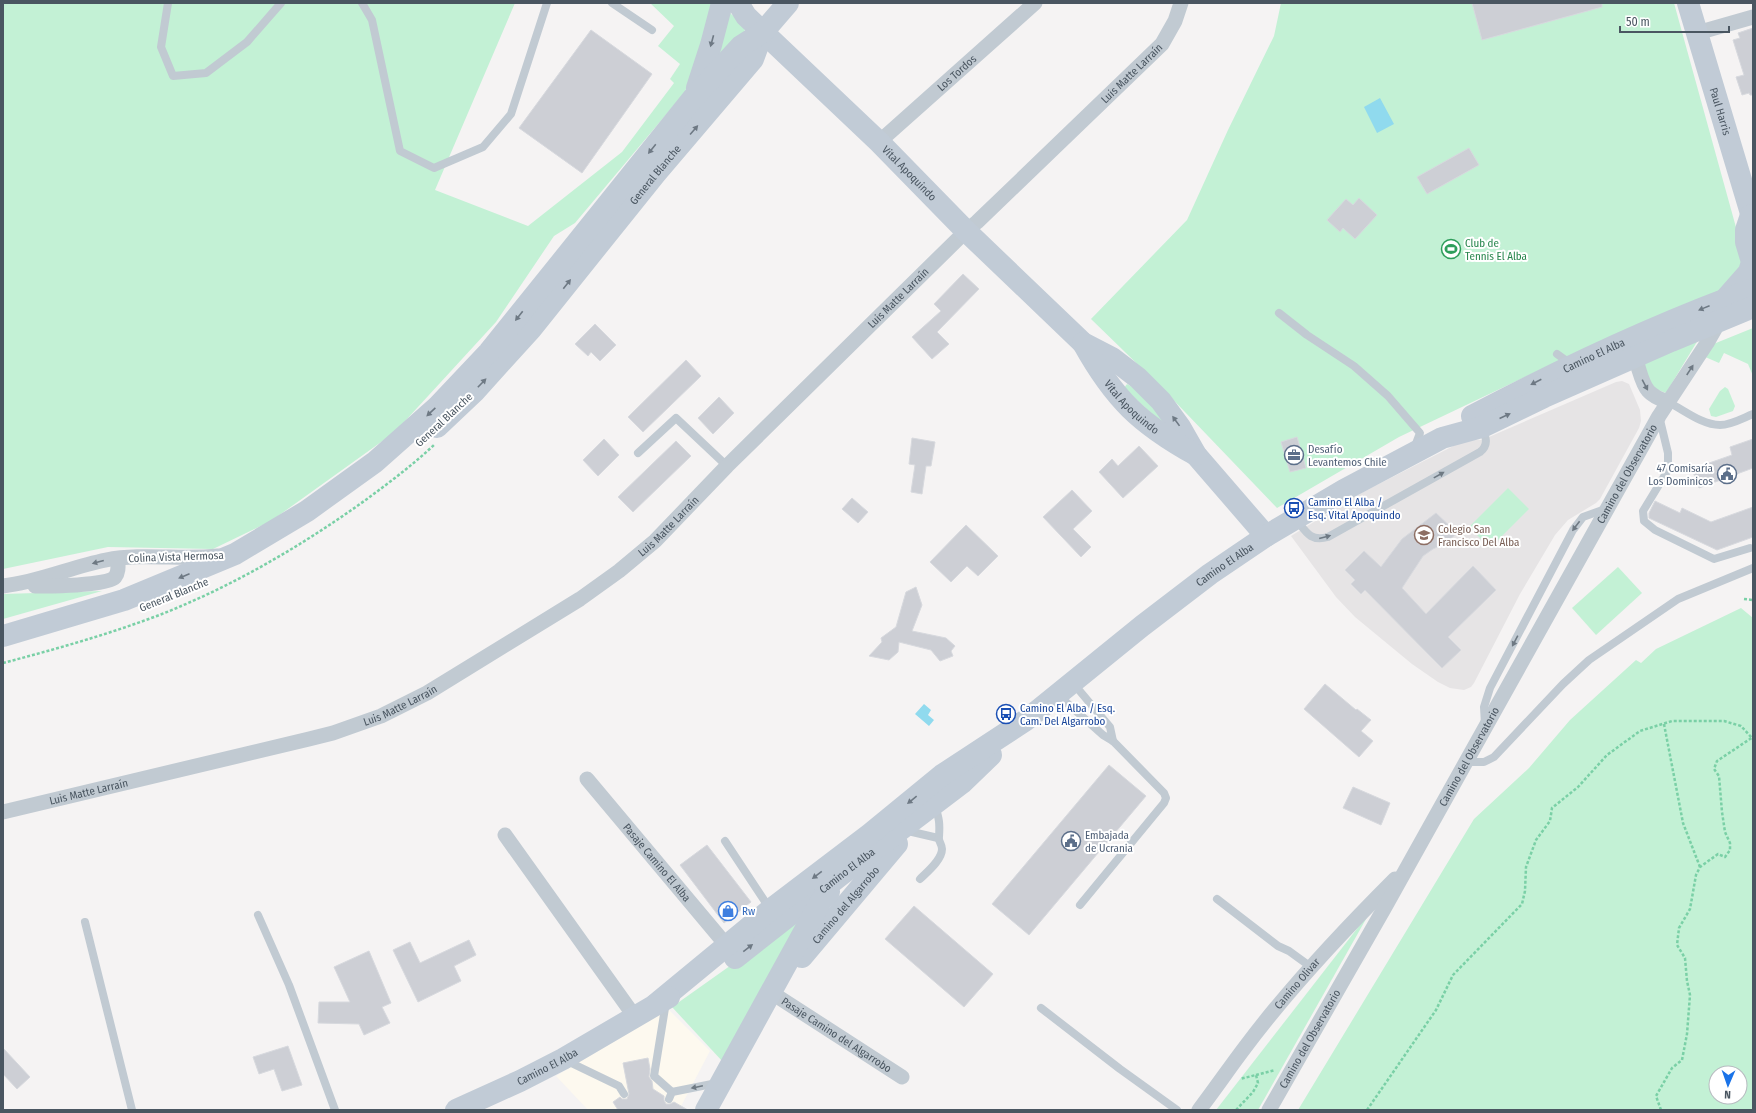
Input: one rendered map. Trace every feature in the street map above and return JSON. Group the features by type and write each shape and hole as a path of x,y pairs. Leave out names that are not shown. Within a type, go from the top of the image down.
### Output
{"main road":[{"path":"694,97 704,70 722,3"},
{"name":"Vital Apoquindo","path":"738,3 746,16 879,142 966,231 1083,343 1099,371 1118,397 1137,415 1167,439 1196,455 1266,536"},
{"name":"General Blanche","path":"3,636 124,600 235,554 271,534 341,488 375,462 437,407 464,380 509,328 694,97 742,46 763,32 788,3"},
{"name":"Paul Harris","path":"1688,3 1752,217"},
{"name":"General Blanche","path":"3,651 77,630 138,610 188,591 220,576 278,544 314,522 381,474 439,425 474,392 531,329 656,173 753,58 763,32"},
{"path":"1725,299 1749,272 1752,262 1746,242 1746,230 1752,217"},
{"name":"Camino El Alba","path":"1442,438 1465,419 1564,359 1665,323 1753,289"},
{"name":"Camino El Alba","path":"661,1001 770,910 870,834 942,775 1026,720 1142,626 1210,574 1266,536 1416,443 1442,438 1482,427 1635,357 1753,307"},
{"name":"Camino El Alba","path":"456,1110 520,1081 563,1059 736,958 842,874 921,817 962,783 1026,720"},
{"name":"Camino del Algarrobo","path":"772,993 921,817"},
{"name":"Camino del Algarrobo","path":"706,1110 772,993 821,901 870,834"}],"street":[{"name":"Los Tordos","path":"879,142 1035,3"},
{"name":"Luis Matte Larraín","path":"3,812 333,733 381,716 427,693 580,599 619,571 655,541 727,466 966,231 1162,44 1176,21 1181,3"},
{"path":"1697,33 1753,17"},
{"name":"Camino del Observatorio","path":"1269,1110 1407,868 1659,416 1707,343 1720,320"},
{"path":"1665,323 1656,334 1644,340 1636,348 1635,357 1644,387 1652,396 1668,402"},
{"name":"Colina Vista Hermosa","path":"3,586 22,584 69,570 118,559 138,557 209,557 235,554"},
{"name":"Colina Vista Hermosa","path":"22,584 46,586 109,582 115,577 119,568 118,559"},
{"name":"Pasaje Camino El Alba","path":"587,779 727,946"},
{"path":"505,835 635,1017"},
{"name":"Camino Olivar","path":"1199,1110 1246,1045 1329,946 1407,868"},
{"name":"Pasaje Camino del Algarrobo","path":"772,993 902,1077"}],"lane":[{"path":"168,3 161,47 173,76 206,73 247,42 281,3"},
{"path":"362,3 372,20 400,151 434,168 483,147 511,114 547,3"},
{"path":"612,3 652,30"},
{"path":"1279,313 1307,335 1354,366 1388,396 1416,443"},
{"path":"1668,402 1705,423 1719,425 1729,424 1753,414"},
{"path":"1659,416 1668,453 1668,470 1643,511 1644,521 1655,530 1714,559 1750,548"},
{"path":"638,453 676,418 727,466"},
{"path":"1296,518 1307,533 1314,538 1328,537 1480,452 1484,449 1486,440 1482,427"},
{"path":"1485,727 1484,707 1490,688 1567,540 1583,517 1609,508"},
{"path":"1465,762 1484,762 1494,757 1563,684 1589,660 1630,631 1678,600 1753,568"},
{"path":"1065,689 1110,727 1113,741"},
{"path":"1065,689 1103,735 1113,741 1164,793 1166,798 1164,803 1080,905"},
{"path":"921,817 940,824 938,838"},
{"path":"920,879 940,857 942,847 938,838 921,817"},
{"path":"725,841 770,910"},
{"path":"1217,900 1278,946 1289,951 1311,967"},
{"path":"258,915 289,985 335,1110"},
{"path":"85,922 132,1110"},
{"path":"661,1001 652,1076 670,1096 723,1081"},
{"path":"1041,1008 1120,1069 1177,1110"},
{"path":"563,1059 623,1085 624,1094"}],"path":[{"path":"1744,599 1753,600"},
{"path":"1367,1110 1436,1010 1453,975 1522,904 1526,891 1526,867 1536,840 1550,820 1552,808 1578,787 1607,755 1640,731 1672,721 1724,721 1741,726 1752,738 1717,761 1714,768 1719,776 1722,812 1725,832 1730,843 1730,850 1725,856 1718,854 1700,867"},
{"path":"1664,724 1683,823 1700,867 1690,909 1679,928 1677,945 1685,958 1690,995 1682,1060 1672,1068 1656,1096 1661,1110 1667,1110"},
{"path":"1219,1084 1256,1075 1258,1083 1253,1092 1236,1110"}],"shaded area":[{"name":"Colegio San Francisco Del Alba","path":"1622,381 1629,384 1640,410 1641,421 1639,428 1600,499 1568,520 1555,535 1520,594 1471,687 1464,690 1450,688 1438,682 1412,664 1355,617 1336,597 1291,536 1363,492 1467,439 1482,440 1616,382"},
{"path":"668,1009 710,1051 679,1110 588,1110 556,1076"}],"green space":[{"path":"3,3 515,3 435,190 528,226 622,152 674,83 670,79 680,64 658,46 674,26 650,3 714,3 685,92 575,223 554,236 496,322 395,432 271,521 213,549 108,547 3,569"},
{"name":"Club de Tennis El Alba","path":"1281,3 1674,3 1750,278 1571,355 1399,437 1277,508 1161,387 1091,319 1187,220 1228,130 1274,36"},
{"path":"727,6 731,14 744,24 745,34 705,78"},
{"path":"1753,328 1753,376 1748,364 1724,353 1719,363 1703,356 1711,345"},
{"path":"1698,340 1666,393 1648,386 1644,360"},
{"path":"1127,384 1153,399 1164,425 1124,388"},
{"path":"1725,387 1728,389 1735,406 1733,411 1716,417 1711,416 1709,409 1720,391"},
{"path":"1508,488 1529,509 1490,548 1469,527"},
{"path":"1618,567 1642,593 1596,635 1572,608"},
{"path":"102,591 3,619 3,594"},
{"path":"1741,608 1753,618 1753,1110 1298,1110 1474,819 1529,768 1570,720 1636,660 1641,663 1656,649"},
{"path":"810,909 723,1062 672,1007"},
{"path":"1370,912 1258,1110 1216,1110"}],"water":[{"path":"1380,98 1394,124 1377,133 1364,107"},
{"path":"924,704 931,710 928,715 934,720 929,726 915,714"}],"building":[{"path":"1472,3 1602,3 1602,7 1482,40"},
{"path":"1753,28 1753,95 1750,95 1749,93 1742,95 1736,77 1744,75 1733,40 1740,38 1738,33"},
{"path":"591,30 652,74 582,173 519,128"},
{"path":"1469,148 1479,165 1427,194 1417,177"},
{"path":"1359,198 1377,215 1355,239 1343,228 1340,232 1327,220 1346,199 1353,205"},
{"path":"963,274 979,289 937,332 949,344 932,359 912,337 941,311 934,304"},
{"path":"595,324 616,345 600,361 591,352 588,356 575,344"},
{"path":"686,360 701,376 643,432 628,417"},
{"path":"719,397 734,413 713,434 698,418"},
{"name":"Desafío Levantemos Chile","path":"1297,437 1306,468 1290,472 1281,442"},
{"path":"912,438 935,442 931,466 926,466 922,494 911,492 915,465 909,464"},
{"path":"604,439 619,455 598,476 583,460"},
{"path":"1753,439 1753,468 1699,488 1692,469 1732,455 1730,447"},
{"path":"676,441 691,456 633,512 618,497"},
{"path":"1139,446 1158,466 1123,498 1099,472 1112,459 1118,466"},
{"path":"1072,490 1092,511 1073,529 1091,547 1081,557 1043,517"},
{"path":"852,498 868,512 858,523 842,509"},
{"path":"1655,501 1680,513 1682,508 1711,522 1753,507 1753,537 1717,550 1649,518 1649,513"},
{"path":"1436,513 1457,533 1446,543 1423,556 1402,588 1426,614 1473,566 1496,590 1448,637 1461,650 1442,668 1365,590 1361,594 1351,584 1355,580 1345,570 1364,551 1381,567 1402,539"},
{"path":"966,525 998,556 978,576 967,566 951,582 930,562"},
{"path":"916,587 922,605 912,631 946,638 955,646 951,651 953,656 940,661 931,650 899,642 898,652 889,660 869,656 882,642 881,638 896,627 906,592"},
{"path":"1325,684 1356,710 1357,709 1371,720 1361,731 1373,741 1359,757 1304,709"},
{"path":"1109,765 1146,796 1029,935 992,904"},
{"path":"1353,787 1390,803 1381,825 1343,808"},
{"path":"707,845 751,902 724,923 680,865"},
{"path":"914,906 993,974 964,1007 885,939"},
{"path":"469,940 476,955 454,966 461,981 418,1002 393,950 410,942 420,963"},
{"path":"369,951 391,1003 382,1007 390,1023 364,1035 359,1024 318,1023 319,1002 350,1002 334,967"},
{"path":"288,1046 302,1085 282,1091 274,1069 259,1074 253,1057"},
{"path":"3,1048 30,1077 17,1089 3,1074"},
{"path":"648,1058 650,1069 649,1077 652,1081 653,1089 664,1096 666,1104 674,1102 688,1110 618,1110 613,1102 620,1097 622,1099 627,1099 629,1094 623,1063"}],"place":[{"name":"Club de Tennis El Alba","path":"1451,249"},
{"name":"Desafío Levantemos Chile","path":"1294,455"},
{"name":"47 Comisaría Los Dominicos","path":"1727,474"},
{"name":"Camino El Alba / Esq. Vital Apoquindo","path":"1294,508"},
{"name":"Colegio San Francisco Del Alba","path":"1424,535"},
{"name":"Camino El Alba / Esq. Cam. Del Algarrobo","path":"1006,714"},
{"name":"Embajada de Ucrania","path":"1071,841"},
{"name":"Rw","path":"728,911"}]}
